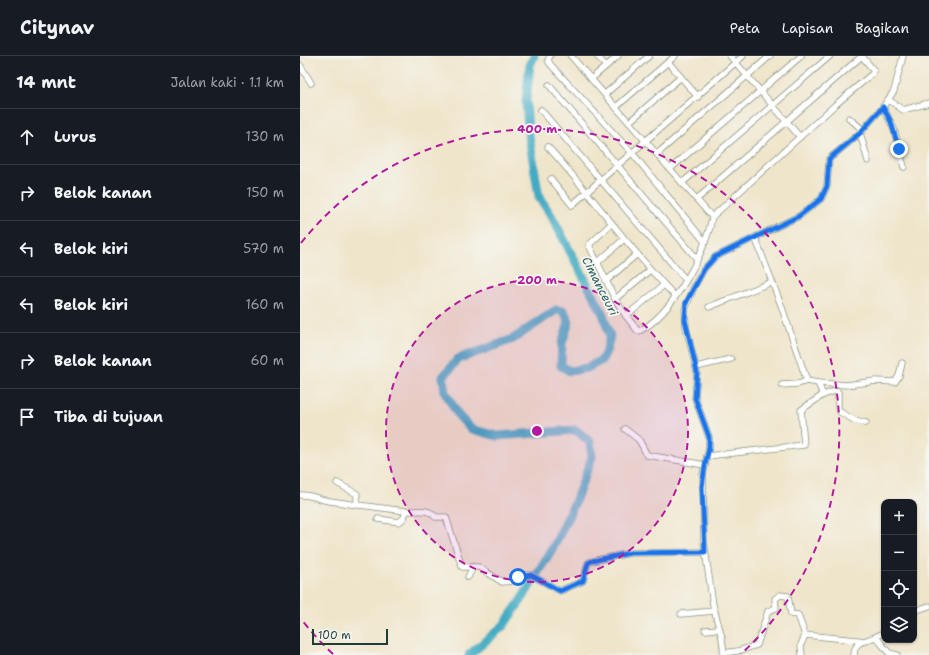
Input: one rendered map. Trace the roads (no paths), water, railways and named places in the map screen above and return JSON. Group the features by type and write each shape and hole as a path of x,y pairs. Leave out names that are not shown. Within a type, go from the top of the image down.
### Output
{"street":[{"path":"550,56 548,60 550,64 632,154 705,242"},
{"path":"571,56 658,153 712,217"},
{"path":"597,56 606,66"},
{"path":"591,79 618,56"},
{"path":"605,94 649,56"},
{"path":"616,106 675,56"},
{"path":"730,56 800,137"},
{"path":"551,179 571,205 587,194 743,56"},
{"path":"658,153 748,77 770,56"},
{"path":"670,169 800,56"},
{"path":"682,183 830,56"},
{"path":"611,224 589,244 606,281 626,316 637,330 641,330 669,306 674,295 686,280 705,242 712,217 873,73 872,68 862,56 697,199"},
{"path":"802,655 801,645 805,635 798,615 792,614 788,596 780,595 775,599 776,608 768,611 757,645 723,654 719,629 714,611 705,552 702,487 709,441 708,431 695,398 696,367 684,315 686,303 704,269 715,257 799,216 821,199 827,186 829,159 862,131 883,107 895,87 903,56"},
{"path":"668,62 698,97"},
{"path":"300,65 311,83"},
{"path":"629,122 681,77"},
{"path":"549,86 697,259"},
{"path":"888,100 903,110 929,103"},
{"path":"883,107 894,129 904,167"},
{"path":"541,110 686,280"},
{"path":"849,118 862,131 868,161"},
{"path":"548,147 569,170 611,224 650,270 674,295"},
{"path":"755,237 807,380"},
{"path":"598,262 624,239"},
{"path":"606,281 637,254"},
{"path":"616,299 650,270"},
{"path":"709,307 772,282"},
{"path":"626,316 664,285"},
{"path":"696,367 731,359"},
{"path":"782,385 795,384 807,380 818,383 847,385 875,381 895,382 899,376 902,363"},
{"path":"818,383 823,395"},
{"path":"707,456 804,445 801,410 823,395 837,392 840,412 854,420 866,423"},
{"path":"625,429 638,440 647,454 705,465"},
{"path":"337,483 356,494 357,504"},
{"path":"300,495 312,495 330,501 406,511 426,511 432,513 435,517 446,518 460,565 464,568 478,567 502,582 512,581 521,575 531,575 540,578 558,591 562,591 583,581 588,563 592,561 630,553 705,552"},
{"path":"378,519 400,522 404,518 406,511"},
{"path":"468,577 473,567"},
{"path":"917,610 929,606"},
{"path":"681,614 714,611"},
{"path":"705,630 719,629"},
{"path":"854,655 855,646 858,643 867,641 881,634"},
{"path":"805,635 867,641"},
{"path":"876,637 889,654 897,655"}],"waterway":[{"name":"Cimanceuri","path":"469,655 503,626 520,602 555,544 575,502 592,457 590,442 576,430 497,436 471,429 458,415 445,392 443,377 458,359 513,339 556,310 564,311 569,322 562,343 561,366 570,371 587,368 602,360 607,349 610,336 603,314 551,215 539,197 528,130 526,101 530,65 534,56"}]}
